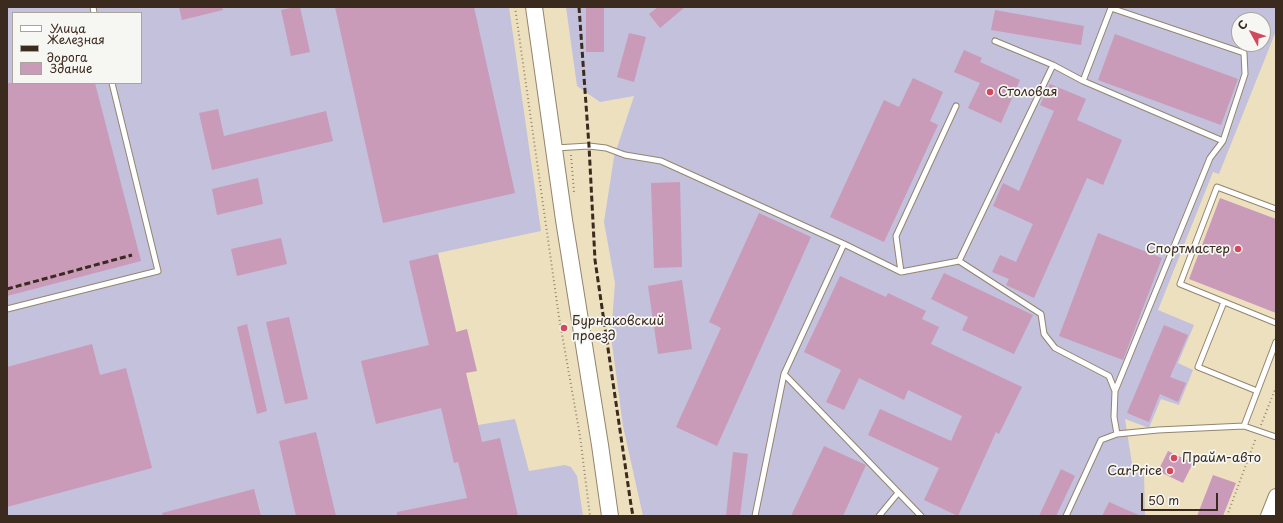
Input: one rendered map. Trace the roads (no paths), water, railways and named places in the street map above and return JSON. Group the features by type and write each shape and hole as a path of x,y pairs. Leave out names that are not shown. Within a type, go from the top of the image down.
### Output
{"main road":[{"path":"534,7 580,324 610,516"},
{"path":"1268,516 1276,496"}],"lane":[{"path":"1083,81 1111,8 1244,53 1246,74 1223,142 1210,158 1115,391 1114,417 1117,434"},
{"path":"995,41 1053,65 1083,81 1223,142"},
{"path":"959,261 1053,65"},
{"path":"7,309 158,271 112,84"},
{"path":"900,272 896,236 956,106"},
{"path":"554,148 589,146 606,148 625,155 661,161 844,244 900,272 959,261 1041,314 1044,334 1055,348 1109,376 1115,391"},
{"path":"1276,209 1217,187 1180,284 1276,323"},
{"path":"756,516 784,374 844,244"},
{"path":"1224,302 1198,367 1257,391"},
{"path":"1244,426 1276,342"},
{"path":"784,374 921,516"},
{"path":"1066,516 1101,440 1117,434 1158,430 1244,426 1276,437"},
{"path":"879,516 898,493"}],"railway":[{"path":"579,7 589,146 595,260 633,516"},
{"path":"7,289 132,255"}],"place":[{"name":"Столовая","path":"990,92"},
{"name":"Спортмастер","path":"1238,249"},
{"name":"Бурнаковский проезд","path":"564,328"},
{"name":"Прайм-авто","path":"1174,458"},
{"name":"CarPrice","path":"1170,471"}]}
